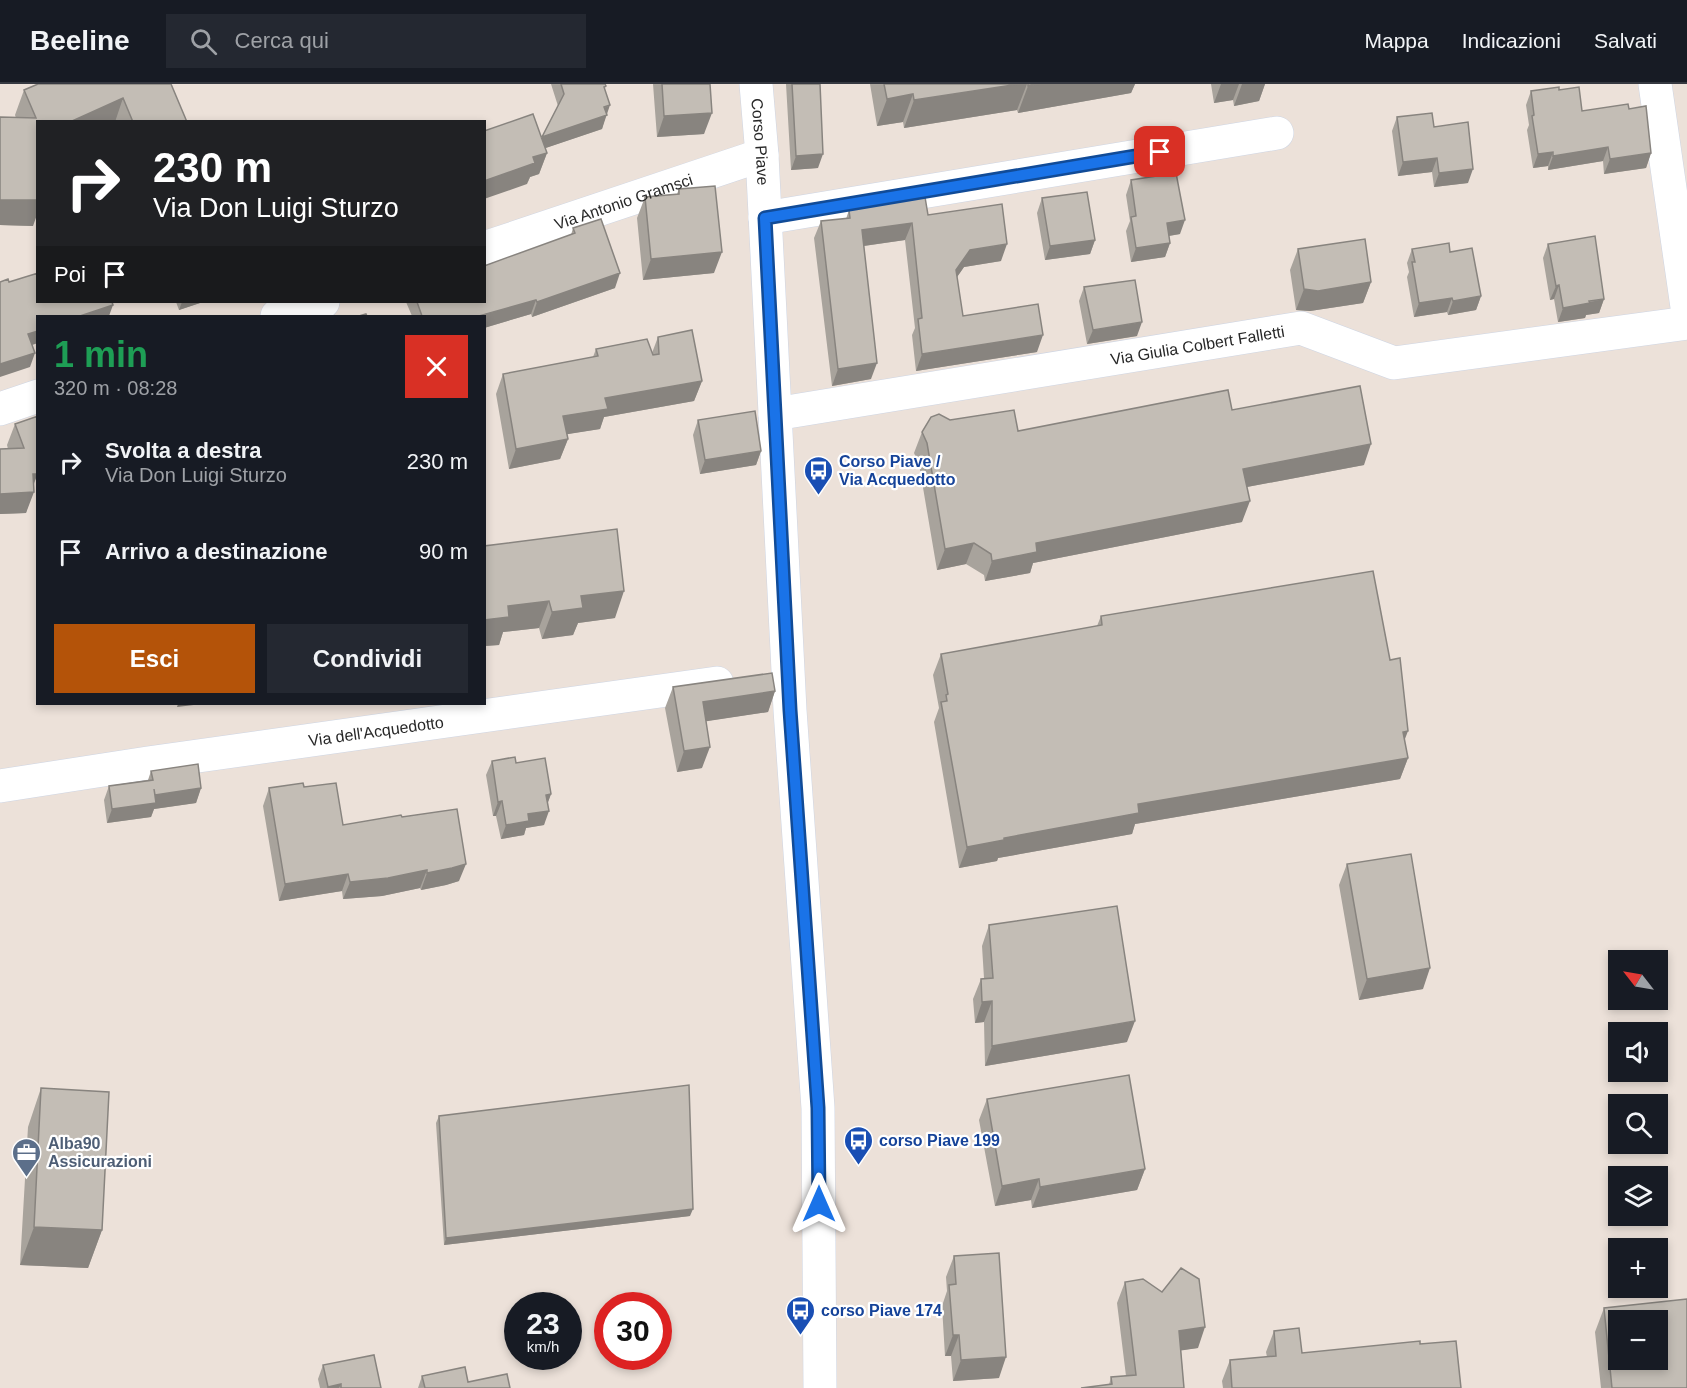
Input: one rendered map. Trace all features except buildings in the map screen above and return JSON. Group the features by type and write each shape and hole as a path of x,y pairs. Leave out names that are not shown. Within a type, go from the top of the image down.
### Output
{"street":[{"name":"Corso Piave","path":"756,84 762,155 788,672 818,1108 820,1388"},
{"path":"1655,84 1687,307"},
{"path":"765,218 1277,133"},
{"name":"Via Antonio Gramsci","path":"486,247 762,155"},
{"path":"281,315 319,303"},
{"name":"Via Giulia Colbert Falletti","path":"775,414 1301,328 1394,363 1687,322"},
{"path":"0,409 36,397"},
{"name":"Via dell'Acquedotto","path":"0,786 788,672"}],"place":[{"name":"Corso Piave / Via Acquedotto","path":"818,496"},
{"name":"corso Piave 199","path":"858,1166"},
{"name":"Alba90 Assicurazioni","path":"27,1178"},
{"name":"corso Piave 174","path":"800,1336"}],"route":[{"path":"819,1204 818,1108 790,710 765,218 1160,152"}]}
